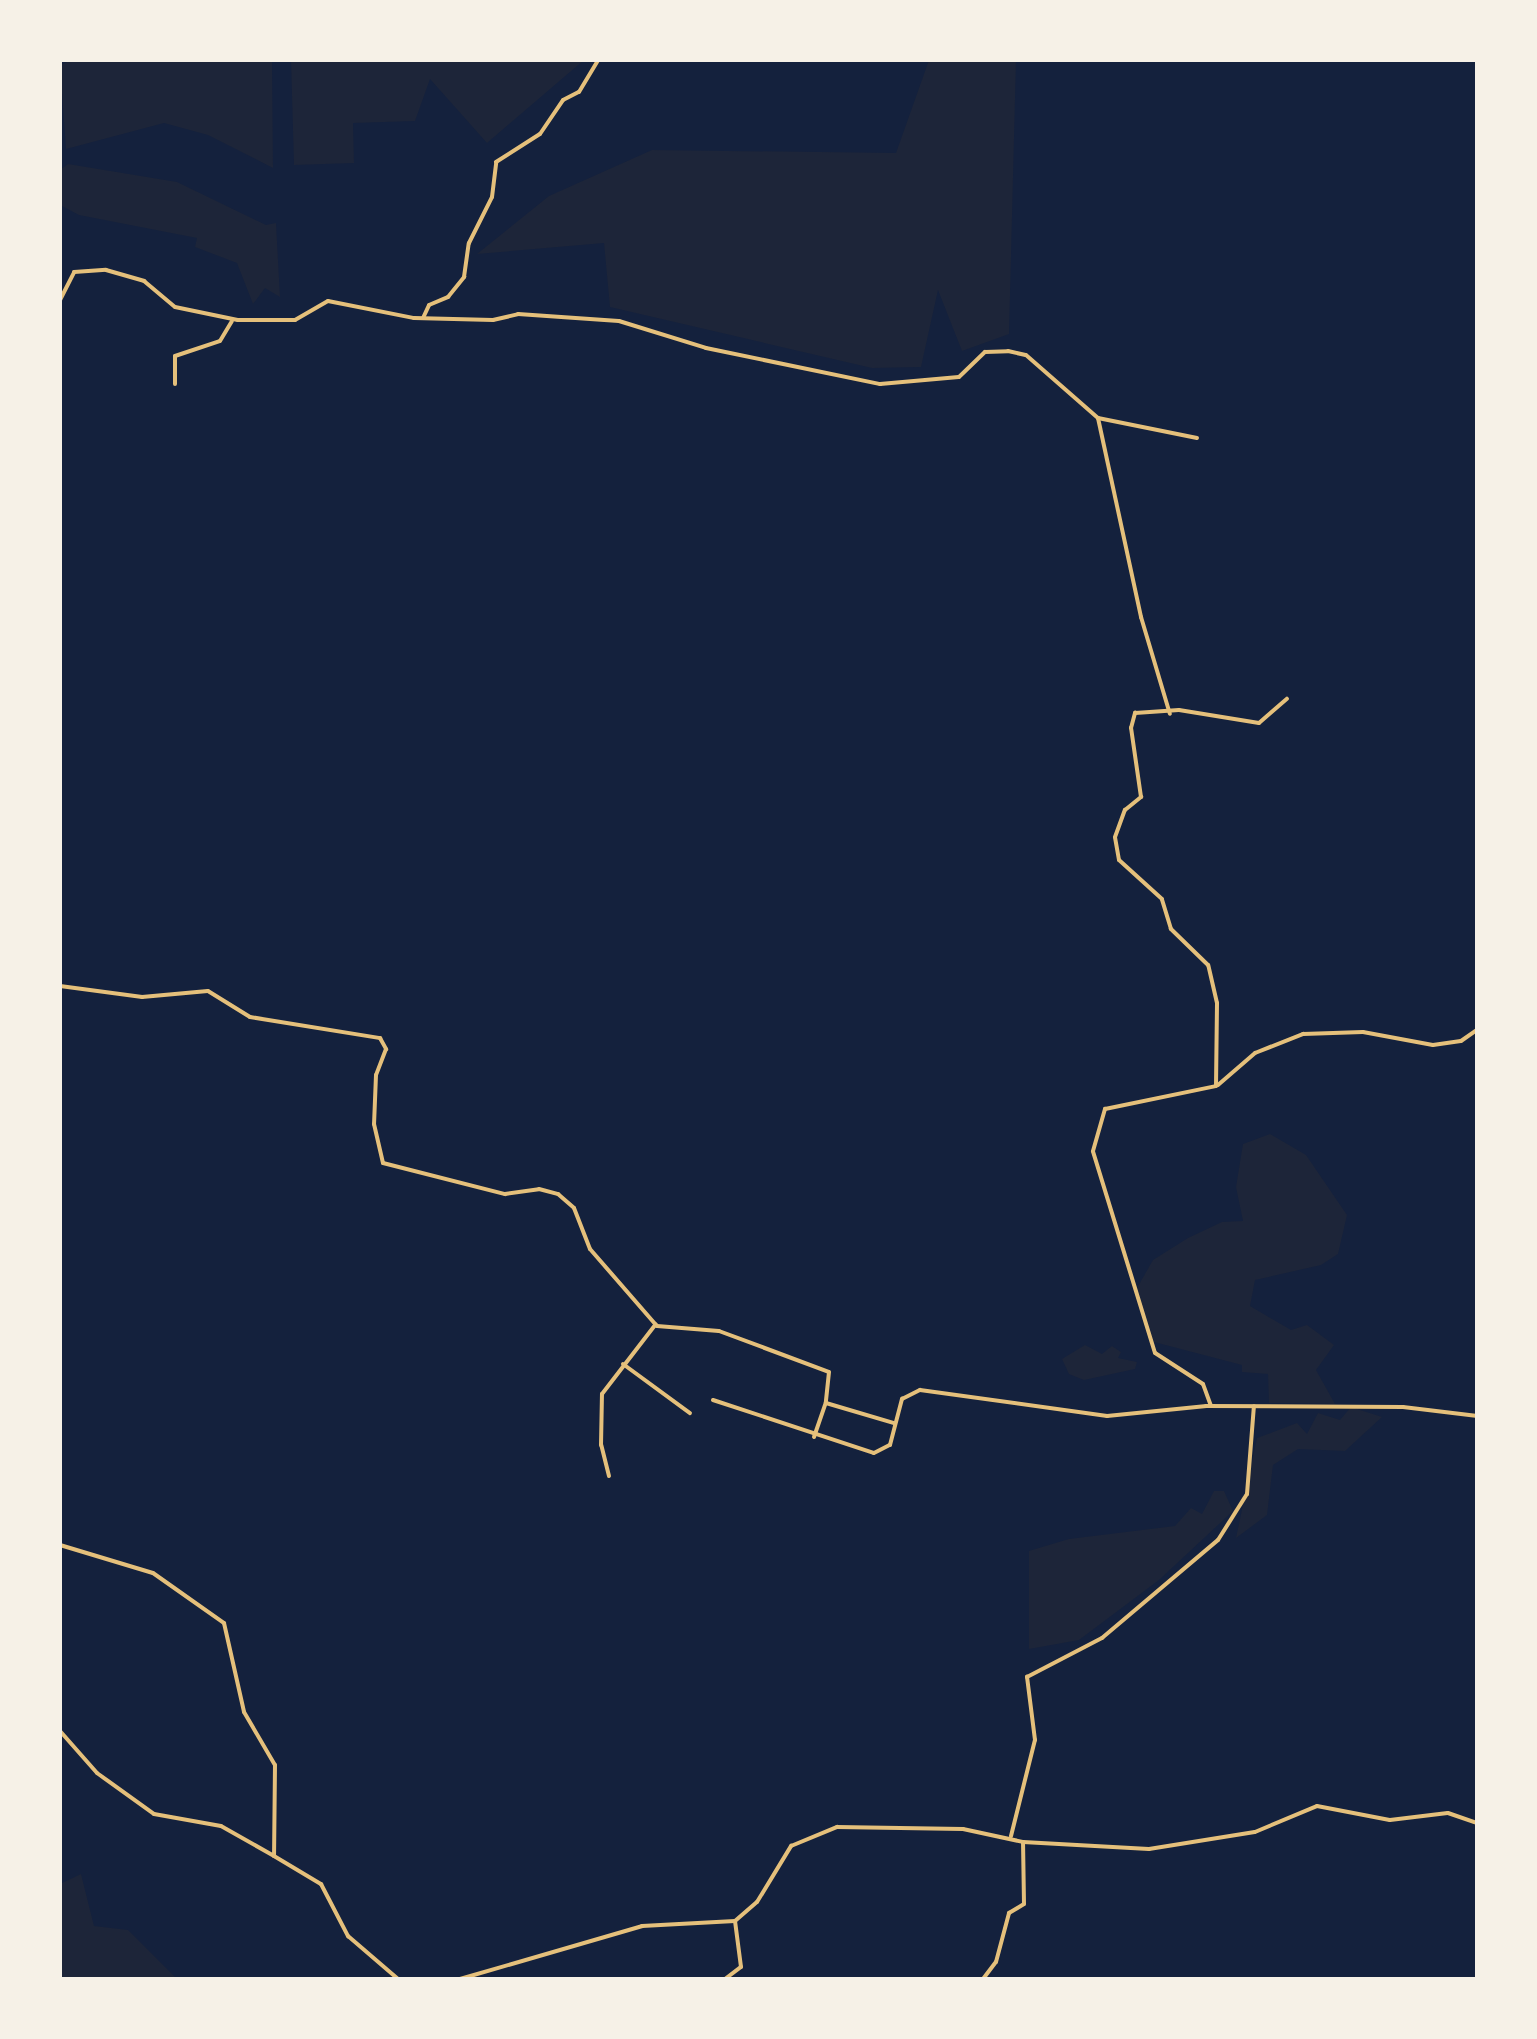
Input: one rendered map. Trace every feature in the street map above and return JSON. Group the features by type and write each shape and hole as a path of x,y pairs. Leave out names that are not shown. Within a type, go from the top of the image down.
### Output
{"street":[{"path":"422,318 430,304 448,297 464,278 470,243 492,197 496,162 552,122 598,60"},
{"path":"60,300 74,272 106,270 144,281 175,307 233,319 295,320 328,301 422,318 493,320 518,314 619,321 706,348 880,384 959,377 985,352 1008,351 1026,355 1098,418 1198,438"},
{"path":"176,384 175,356 220,342 233,319"},
{"path":"1098,418 1140,618 1170,715"},
{"path":"1216,1086 1217,1003 1208,965 1170,929 1162,899 1115,846 1122,815 1141,797 1133,714 1170,715 1178,710 1260,723 1287,699"},
{"path":"60,986 142,997 208,992 250,1018 380,1038 386,1047 374,1086 380,1160 505,1194 538,1189 558,1194 574,1208 590,1249 656,1324 720,1331 829,1372 826,1403 814,1437"},
{"path":"1211,1406 1203,1384 1155,1352 1093,1146 1105,1109 1216,1086 1255,1053 1302,1034 1363,1032 1433,1045 1461,1042 1477,1030"},
{"path":"609,1476 600,1407 607,1382 656,1324"},
{"path":"623,1364 690,1412"},
{"path":"713,1400 814,1437 881,1453 902,1398 920,1390 1106,1416 1211,1406 1402,1407 1477,1416"},
{"path":"826,1403 894,1423"},
{"path":"1011,1838 1033,1758 1036,1726 1029,1704 1028,1677 1102,1638 1218,1540 1246,1494 1254,1406"},
{"path":"60,1546 153,1573 224,1623 244,1712 275,1765 274,1856"},
{"path":"60,1731 97,1773 154,1814 221,1826 321,1884 348,1936 398,1979"},
{"path":"460,1979 642,1926 734,1920 757,1902 779,1858 817,1830 964,1829 1023,1842 1149,1850 1255,1832 1318,1806 1390,1820 1448,1814 1477,1823"},
{"path":"982,1979 996,1962 1009,1913 1024,1904 1023,1842"},
{"path":"725,1979 741,1967 734,1920"}],"shaded area":[{"path":"72,60 272,60 273,168 208,135 164,123 66,149 60,65"},
{"path":"291,60 584,60 487,143 430,79 415,121 353,123 354,163 294,165"},
{"path":"929,60 1016,60 1009,334 962,351 938,290 921,367 872,368 610,307 604,243 477,254 549,196 652,150 896,153"},
{"path":"68,164 177,182 266,225 276,223 280,297 265,288 253,304 237,263 195,247 197,238 79,215 60,205 60,170"},
{"path":"1270,1134 1306,1155 1347,1215 1338,1254 1321,1265 1255,1280 1250,1306 1291,1330 1307,1325 1334,1345 1316,1370 1335,1404 1269,1403 1268,1374 1242,1372 1242,1365 1154,1342 1137,1288 1153,1260 1222,1222 1243,1221 1236,1187 1243,1144"},
{"path":"1085,1345 1102,1354 1112,1346 1121,1352 1118,1358 1137,1362 1135,1369 1084,1380 1069,1374 1062,1359"},
{"path":"1351,1407 1382,1417 1345,1451 1298,1449 1273,1465 1267,1515 1236,1538 1257,1438 1297,1423 1307,1434 1318,1413 1340,1420"},
{"path":"1214,1491 1224,1491 1233,1511 1159,1580 1079,1640 1029,1649 1029,1551 1069,1539 1175,1526 1191,1508 1202,1514"},
{"path":"81,1874 94,1926 128,1930 177,1979 60,1979 60,1884"}]}
